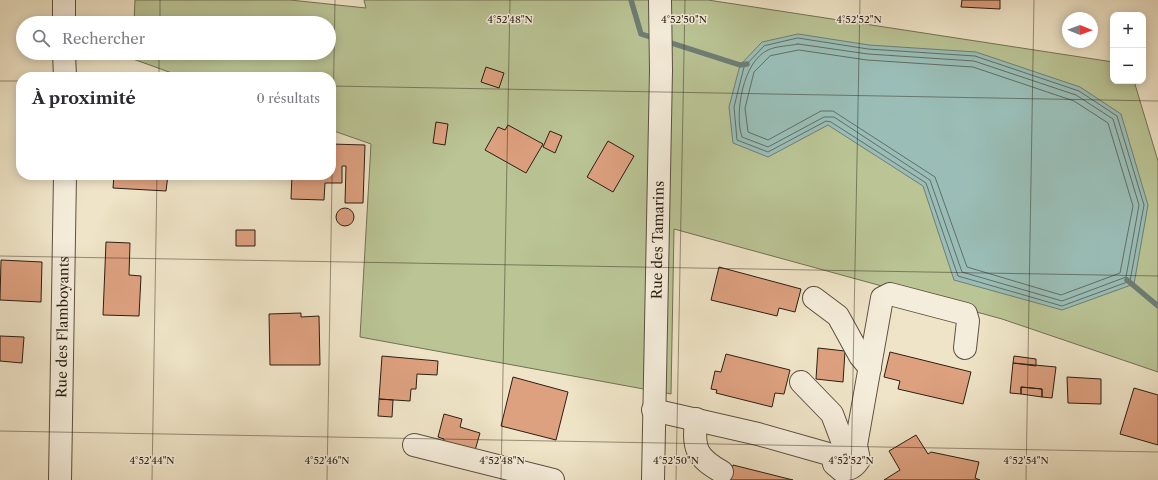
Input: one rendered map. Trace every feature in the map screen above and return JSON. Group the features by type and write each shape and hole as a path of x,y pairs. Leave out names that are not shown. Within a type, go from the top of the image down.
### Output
{"street":[{"path":"64,0 64,16"},
{"name":"Rue des Tamarins","path":"653,480 653,410 661,56 660,0"},
{"path":"64,60 65,72"},
{"name":"Rue des Flamboyants","path":"60,480 65,180"},
{"path":"844,448 870,368 882,298 890,294 966,314 968,321 965,348"},
{"path":"814,298 838,316 860,356 870,368"},
{"path":"802,382 832,414 844,448"},
{"path":"653,410 758,434 844,448"},
{"path":"696,419 695,433 697,452 706,463 722,472"},
{"path":"414,445 552,480"}],"green space":[{"path":"135,0 290,0 366,8 364,0 708,0 1110,62 1110,84 1135,84 1158,161 1158,372 1002,319 674,229 671,394 360,337 371,144 336,132 336,72 169,72 136,60 336,60 336,16 134,16"}],"water":[{"path":"798,34 869,45 976,52 1080,87 1121,114 1148,205 1134,284 1062,310 954,280 923,186 828,125 768,157 733,143 729,107 740,65 762,42"}],"building":[{"path":"962,0 1000,0 1000,9 961,7"},
{"path":"486,67 504,73 499,88 481,82"},
{"path":"436,122 448,124 445,145 433,143"},
{"path":"508,125 543,144 526,173 485,150 498,127 505,130"},
{"path":"550,131 562,136 555,153 543,147"},
{"path":"608,141 634,156 613,192 587,177"},
{"path":"336,144 365,145 363,203 345,203 346,166 342,166 342,183 325,183 324,200 291,199 292,180 336,180"},
{"path":"114,180 167,180 166,191 113,188"},
{"path":"345,208 351,211 354,217 351,223 345,226 339,223 336,217 339,211"},
{"path":"236,230 255,230 255,246 236,246"},
{"path":"106,242 130,243 129,275 141,276 139,316 103,315"},
{"path":"1,260 42,262 41,302 0,300"},
{"path":"719,267 801,289 795,312 779,308 777,316 711,300"},
{"path":"301,313 301,317 319,316 320,365 270,365 269,314"},
{"path":"0,336 24,337 22,363 0,361"},
{"path":"818,348 845,351 843,382 816,379"},
{"path":"890,352 971,372 963,404 898,389 900,381 884,377"},
{"path":"726,354 790,370 784,394 775,393 772,407 716,393 717,390 711,389 715,371 721,372"},
{"path":"382,356 438,361 437,375 417,374 416,389 411,389 410,401 379,399"},
{"path":"1014,356 1036,359 1036,366 1013,363"},
{"path":"1013,363 1056,367 1052,398 1042,397 1042,389 1021,387 1021,394 1010,393"},
{"path":"513,377 568,392 556,440 501,426"},
{"path":"1067,377 1101,379 1101,404 1068,403"},
{"path":"1021,387 1042,389 1042,397 1021,394"},
{"path":"1134,388 1158,395 1158,445 1120,434"},
{"path":"379,399 393,400 392,417 378,416"},
{"path":"444,414 462,419 460,427 480,433 474,454 443,446 444,439 438,437"},
{"path":"916,435 928,454 931,452 979,462 975,478 980,480 884,480 900,470 889,451"},
{"path":"733,465 793,480 729,480"}],"waterway":[{"path":"631,0 641,34 657,39"},
{"path":"665,41 740,65 747,64"},
{"path":"1127,280 1158,306"}]}
